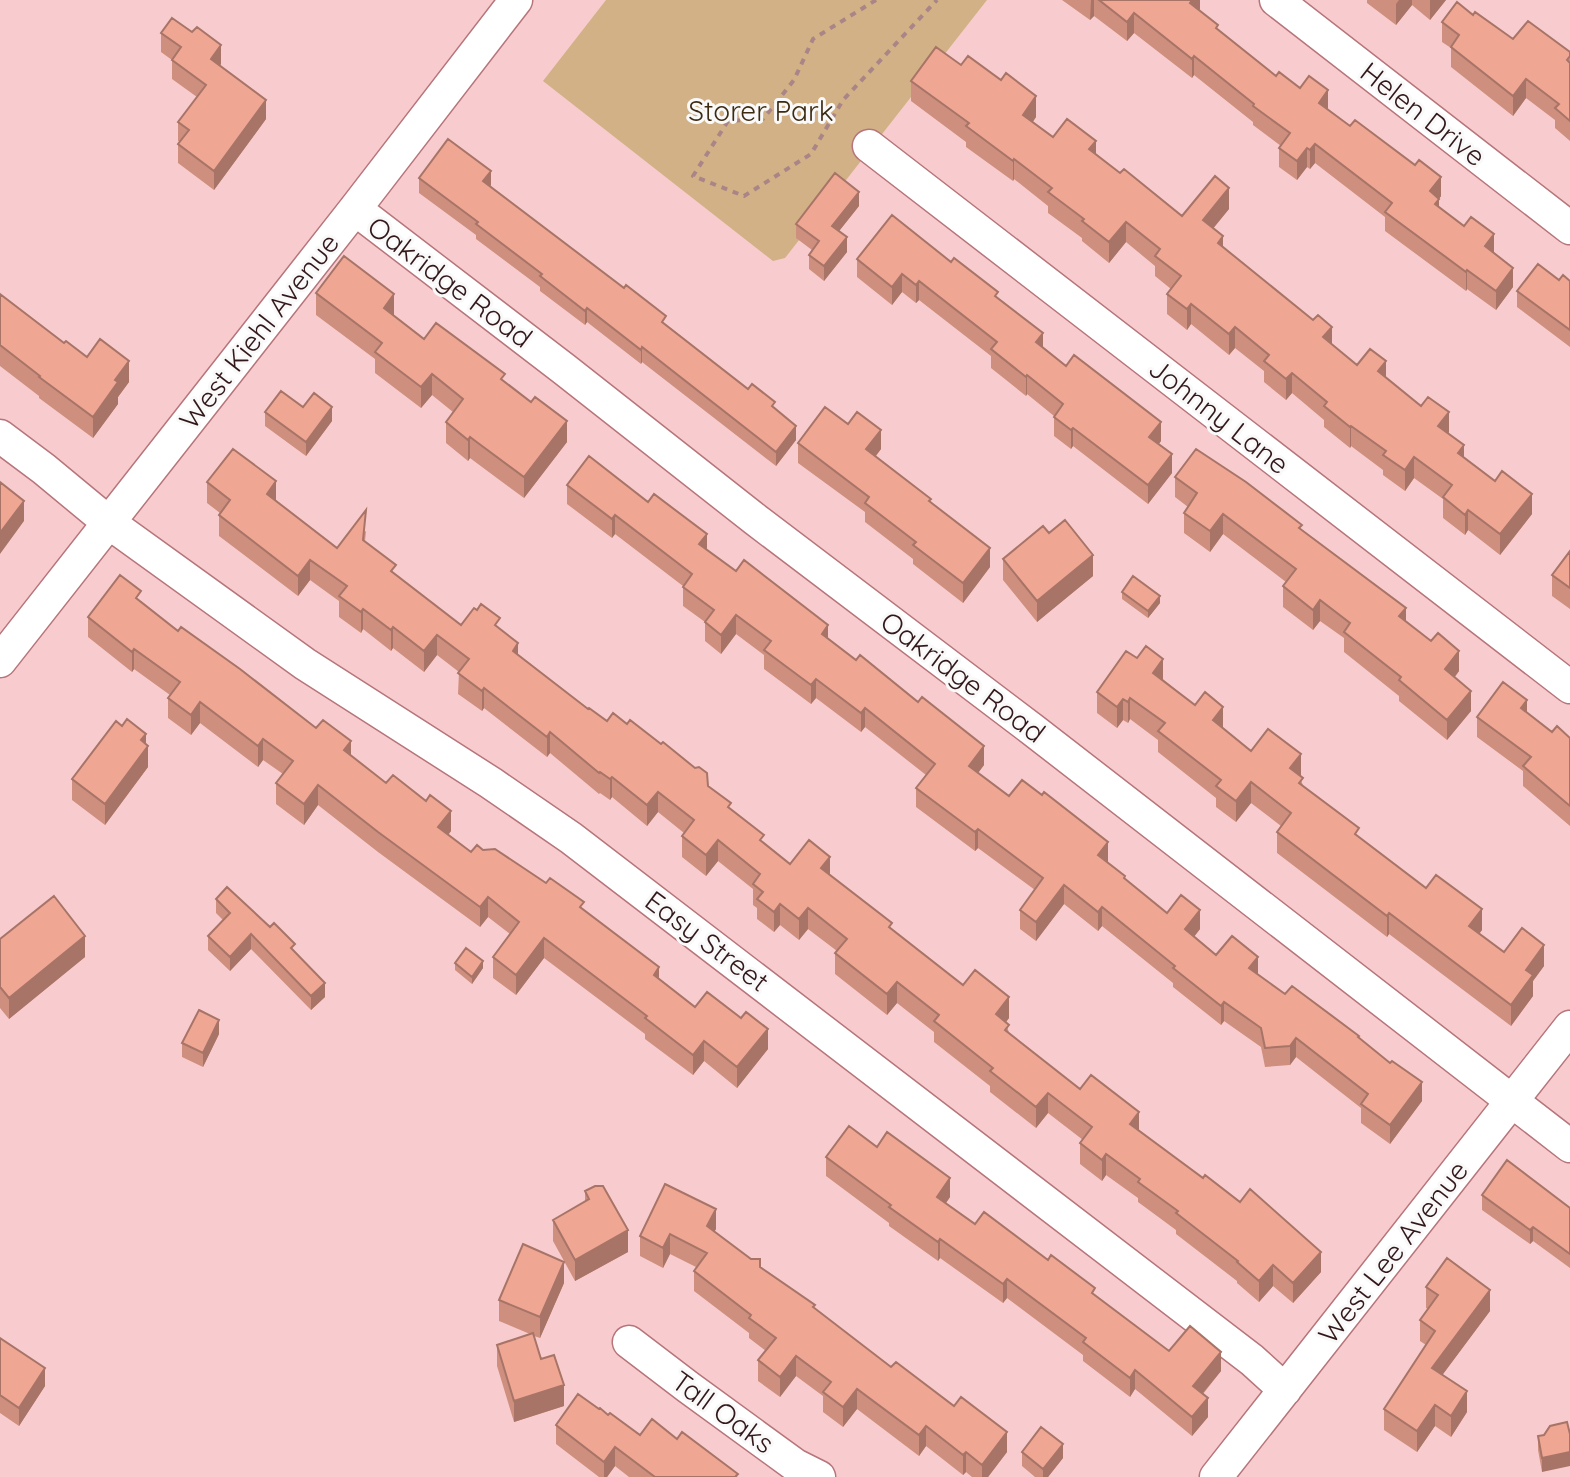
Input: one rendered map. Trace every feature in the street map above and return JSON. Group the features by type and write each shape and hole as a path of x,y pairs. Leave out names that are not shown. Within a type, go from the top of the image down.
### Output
{"street":[{"name":"West Kiehl Avenue","path":"0,661 516,0"},
{"name":"Helen Drive","path":"1276,0 1570,228"},
{"name":"Johnny Lane","path":"869,146 1570,687"},
{"name":"Oakridge Road","path":"355,209 1570,1146"},
{"name":"Easy Street","path":"0,436 108,522 305,664 571,838 1252,1360 1285,1390"},
{"name":"West Lee Avenue","path":"1216,1477 1570,1027"},
{"name":"Tall Oaks","path":"629,1342 795,1465 819,1477"}],"path":[{"path":"876,0 813,39 794,80 763,119 728,121 693,176 744,196 811,154 843,100 937,0"}],"green space":[{"name":"Storer Park","path":"606,0 987,0 785,258 773,261 543,81"}],"building":[{"path":"1099,0 1192,0 1190,3 1218,25 1216,28 1276,76 1279,72 1300,88 1309,76 1328,90 1319,103 1350,126 1355,120 1415,165 1419,160 1441,177 1430,191 1439,199 1435,204 1464,226 1471,217 1494,234 1485,246 1513,268 1496,291 1466,272 1385,212 1392,203 1315,144 1310,150 1307,148 1297,161 1279,148 1290,133 1194,56 1192,59 1134,13 1127,22"},
{"path":"1457,2 1513,39 1528,21 1570,52 1567,60 1570,63 1570,121 1555,108 1559,104 1526,79 1513,96 1451,47 1459,35 1442,22"},
{"path":"172,18 192,32 197,27 221,45 211,59 266,100 214,171 178,144 189,130 178,122 206,85 172,60 181,47 161,33"},
{"path":"936,47 961,65 968,56 1001,80 1006,73 1036,96 1023,115 1053,137 1067,119 1096,141 1089,149 1120,173 1124,169 1182,216 1215,176 1229,188 1203,220 1223,236 1218,243 1313,320 1318,315 1332,327 1323,337 1357,365 1370,349 1386,361 1378,371 1421,406 1428,397 1449,412 1438,426 1464,445 1458,453 1495,481 1502,471 1532,494 1500,534 1468,510 1465,515 1443,497 1452,485 1414,457 1405,470 1383,455 1386,451 1324,406 1327,402 1292,373 1286,379 1264,361 1269,355 1235,327 1229,334 1191,304 1187,309 1167,294 1181,276 1155,256 1160,249 1126,222 1109,242 1048,192 1052,188 966,126 969,123 911,81"},
{"path":"448,139 491,171 483,181 624,288 626,285 666,316 662,322 748,389 752,384 775,402 772,406 796,426 776,452 642,347 641,350 587,308 585,311 476,224 478,222 419,178"},
{"path":"835,173 859,192 832,226 847,237 824,266 809,255 819,241 796,224"},
{"path":"892,215 951,262 954,258 998,292 995,296 1043,333 1036,342 1066,366 1074,355 1161,422 1149,437 1172,454 1148,485 1054,417 1063,404 991,349 997,342 919,281 916,285 902,274 892,287 857,259"},
{"path":"344,256 394,294 384,308 424,339 436,323 505,374 501,379 531,402 535,397 567,421 524,477 446,422 463,399 432,374 421,387 375,352 382,343 316,293"},
{"path":"1538,264 1559,280 1563,275 1570,281 1570,330 1517,291"},
{"path":"0,294 87,357 100,339 129,361 93,417 0,345"},
{"path":"281,391 303,407 314,393 332,407 306,442 265,412"},
{"path":"825,407 848,424 857,412 881,430 866,449 990,548 963,583 865,503 869,497 798,443"},
{"path":"233,449 276,481 267,494 337,548 366,510 363,540 396,565 391,571 461,625 481,604 500,618 495,625 518,643 513,651 588,709 607,721 613,713 627,724 630,720 695,768 699,767 707,773 708,786 731,803 728,807 764,835 760,840 790,864 809,840 830,857 821,868 892,923 889,927 963,985 975,970 1009,997 996,1014 1009,1025 1005,1030 1080,1089 1091,1075 1139,1112 1130,1124 1240,1202 1250,1189 1321,1252 1293,1283 1273,1265 1259,1281 1176,1213 1178,1211 1138,1182 1140,1179 1106,1154 1102,1160 1080,1143 1092,1127 1048,1093 1036,1107 934,1021 939,1015 897,982 887,994 835,953 847,939 808,908 799,919 780,904 774,912 757,899 763,892 753,884 760,874 718,840 706,855 682,836 694,820 658,792 647,805 612,777 610,779 599,773 550,732 547,737 484,688 482,691 458,673 469,659 437,635 424,651 393,627 391,630 339,596 347,586 310,560 298,576 219,515 230,500 207,482"},
{"path":"1196,449 1246,482 1302,525 1299,528 1406,608 1399,616 1431,641 1438,633 1459,651 1445,669 1471,691 1447,720 1399,680 1401,677 1344,632 1350,623 1320,600 1313,610 1283,586 1296,569 1223,514 1210,531 1184,513 1197,493 1175,477"},
{"path":"589,456 648,502 654,494 707,534 699,544 736,571 744,560 828,625 822,634 856,660 860,655 918,702 922,697 984,746 969,766 1009,796 1022,780 1042,795 1044,792 1108,842 1098,855 1167,913 1181,895 1200,910 1185,929 1216,955 1232,936 1258,957 1249,968 1285,994 1292,986 1390,1063 1392,1061 1422,1082 1390,1125 1361,1104 1368,1094 1296,1038 1290,1046 1265,1048 1261,1028 1224,1002 1221,1006 1102,907 1098,912 1064,885 1036,922 1020,910 1043,878 916,788 935,764 865,708 861,713 816,679 811,685 764,650 771,641 736,615 721,635 705,622 714,610 683,587 692,574 615,515 612,519 567,485"},
{"path":"0,482 24,501 0,533"},
{"path":"1065,520 1093,555 1037,601 1003,559 1043,526 1049,533"},
{"path":"1570,551 1570,588 1552,575"},
{"path":"120,575 141,591 136,598 178,631 181,627 316,728 323,720 351,741 344,750 386,783 393,775 426,801 430,795 451,811 438,827 471,852 477,845 483,850 495,849 546,883 550,878 584,902 580,907 659,967 654,975 695,1007 707,992 741,1018 746,1012 768,1029 737,1067 704,1041 693,1055 544,938 516,975 493,957 519,922 488,897 480,907 318,785 304,804 276,783 293,761 263,739 258,746 200,702 191,715 168,698 180,682 134,649 132,652 88,617"},
{"path":"1133,576 1160,596 1148,611 1122,592"},
{"path":"1146,646 1163,659 1153,673 1195,705 1205,692 1223,707 1213,720 1251,751 1268,729 1301,754 1290,768 1303,778 1299,783 1359,828 1355,834 1426,888 1436,875 1482,909 1469,926 1504,952 1522,928 1544,945 1526,970 1533,975 1511,1005 1277,832 1291,813 1251,782 1236,801 1216,786 1221,780 1158,731 1165,723 1130,698 1128,702 1123,699 1117,707 1097,692 1126,651 1137,658"},
{"path":"1503,682 1527,700 1521,708 1552,732 1557,726 1570,738 1570,806 1523,766 1531,757 1477,717"},
{"path":"127,719 146,734 141,740 148,746 105,804 72,779 116,721 122,726"},
{"path":"227,887 270,927 274,923 295,944 291,948 325,983 311,996 251,934 230,957 208,936 230,913 216,899"},
{"path":"54,896 85,936 9,998 0,987 0,939"},
{"path":"466,948 483,961 472,977 455,963"},
{"path":"199,1010 219,1020 203,1053 182,1043"},
{"path":"849,1126 877,1147 887,1132 950,1178 937,1197 975,1224 984,1212 1048,1260 1051,1255 1095,1288 1092,1293 1169,1351 1190,1326 1221,1352 1193,1386 1208,1398 1192,1417 1135,1370 1130,1378 1083,1342 1086,1338 1007,1279 1003,1284 889,1207 891,1205 826,1157"},
{"path":"1507,1160 1570,1208 1570,1254 1482,1195"},
{"path":"665,1184 716,1209 707,1226 751,1259 760,1259 760,1267 815,1305 813,1307 891,1367 896,1362 954,1406 961,1397 1007,1432 982,1465 966,1452 963,1455 926,1426 919,1435 857,1389 843,1407 823,1392 831,1382 796,1356 780,1377 758,1360 776,1338 694,1271 707,1253 670,1234 663,1248 640,1236"},
{"path":"603,1186 628,1230 575,1260 553,1220 589,1199 585,1191"},
{"path":"523,1244 564,1262 540,1317 499,1300"},
{"path":"1447,1258 1490,1290 1432,1368 1467,1391 1451,1416 1435,1405 1417,1431 1384,1409 1435,1331 1420,1320 1438,1295 1426,1287"},
{"path":"533,1333 541,1359 554,1355 564,1385 514,1401 497,1345"},
{"path":"0,1338 45,1368 19,1408 0,1395"},
{"path":"578,1394 640,1435 652,1419 677,1439 682,1432 738,1474 735,1477 655,1477 615,1447 604,1462 556,1425"},
{"path":"1567,1422 1570,1452 1542,1458 1538,1436 1544,1435 1550,1426"},
{"path":"1041,1427 1063,1444 1043,1469 1022,1452"}]}
